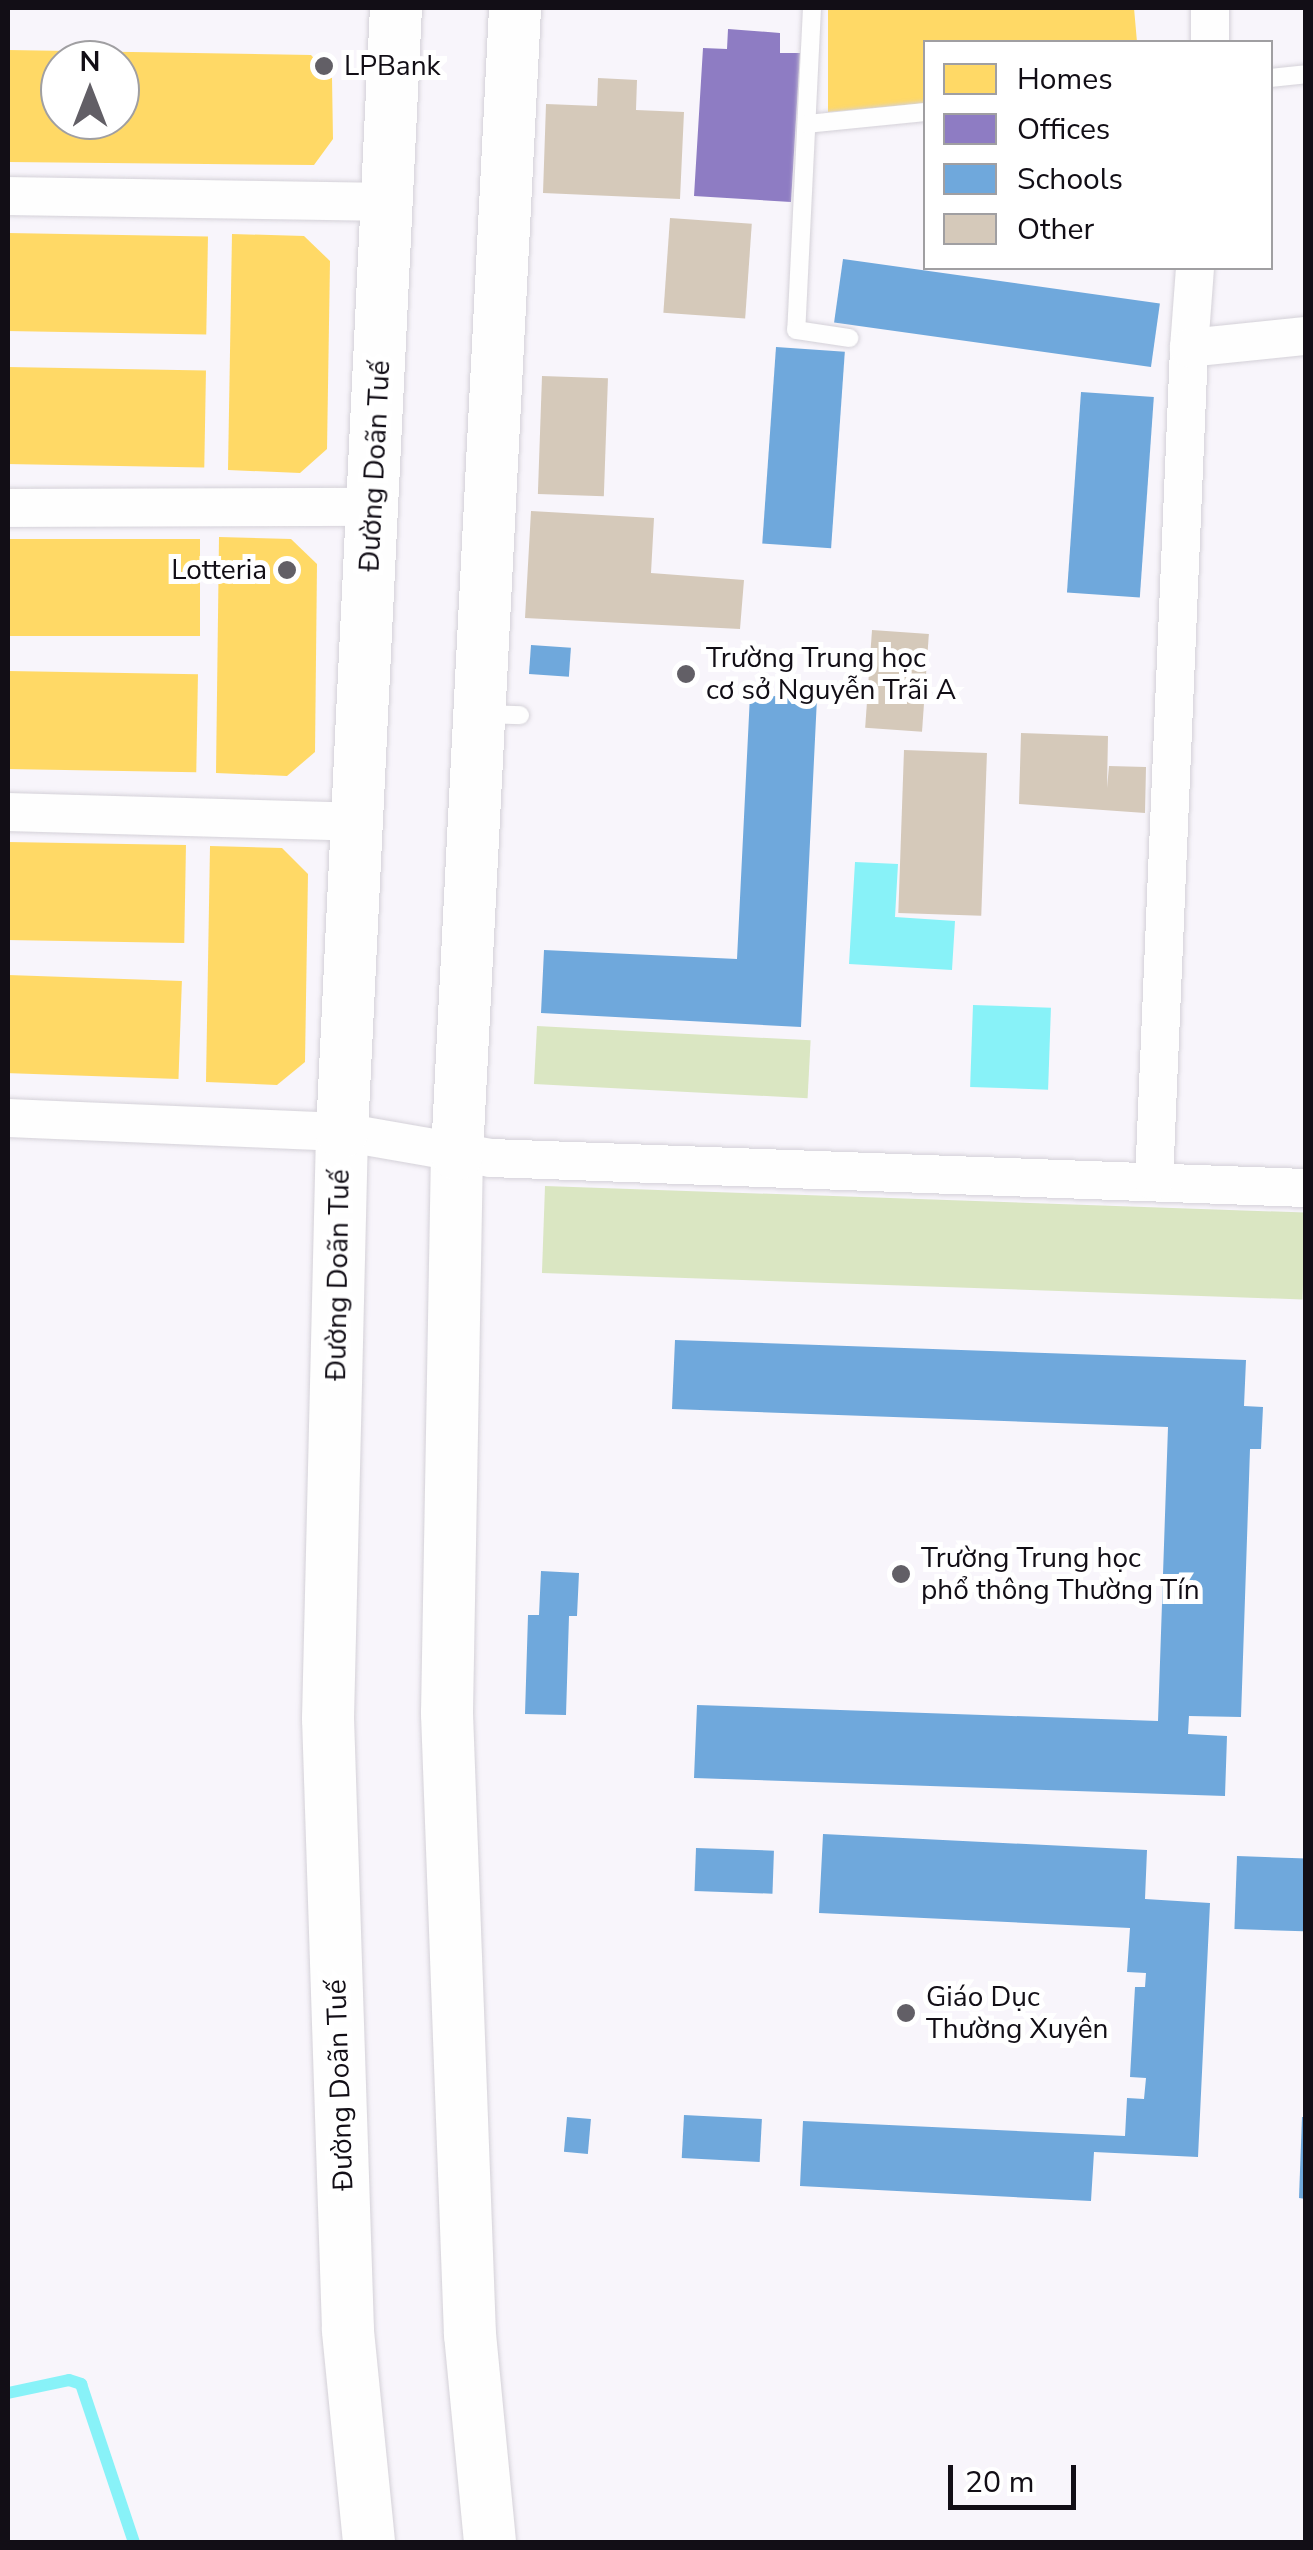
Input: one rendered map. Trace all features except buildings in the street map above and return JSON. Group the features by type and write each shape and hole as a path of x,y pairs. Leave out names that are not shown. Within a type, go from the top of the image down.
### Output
{"street":[{"name":"Đường Doãn Tuế","path":"370,2542 348,2330 328,1719 342,1132 396,8"},
{"path":"490,2542 470,2335 447,1713 457,1154 500,715 515,8"},
{"path":"1210,8 1210,40"},
{"path":"8,196 388,202"},
{"path":"1154,1181 1195,270"},
{"path":"1189,348 1306,336"},
{"path":"8,508 372,507"},
{"path":"8,812 356,822"},
{"path":"8,1118 342,1132 457,1154 1306,1188"}],"lane":[{"path":"812,8 796,330 849,338"},
{"path":"1273,78 1306,74"},
{"path":"806,124 923,112"}],"green space":[{"path":"537,1026 811,1040 808,1098 534,1084"},
{"path":"545,1186 1306,1213 1303,1300 542,1273"}],"water":[{"path":"855,862 898,864 895,917 955,921 952,970 849,964"},
{"path":"973,1005 1051,1008 1048,1090 970,1087"}],"waterway":[{"path":"8,2393 69,2380 81,2384 134,2542"}],"place":[{"name":"LPBank","path":"324,66"},
{"name":"Lotteria","path":"287,570"},
{"name":"Trường Trung học cơ sở Nguyễn Trãi A","path":"686,674"},
{"name":"Trường Trung học phổ thông Thường Tín","path":"901,1574"},
{"name":"Giáo Dục Thường Xuyên","path":"906,2013"}]}
